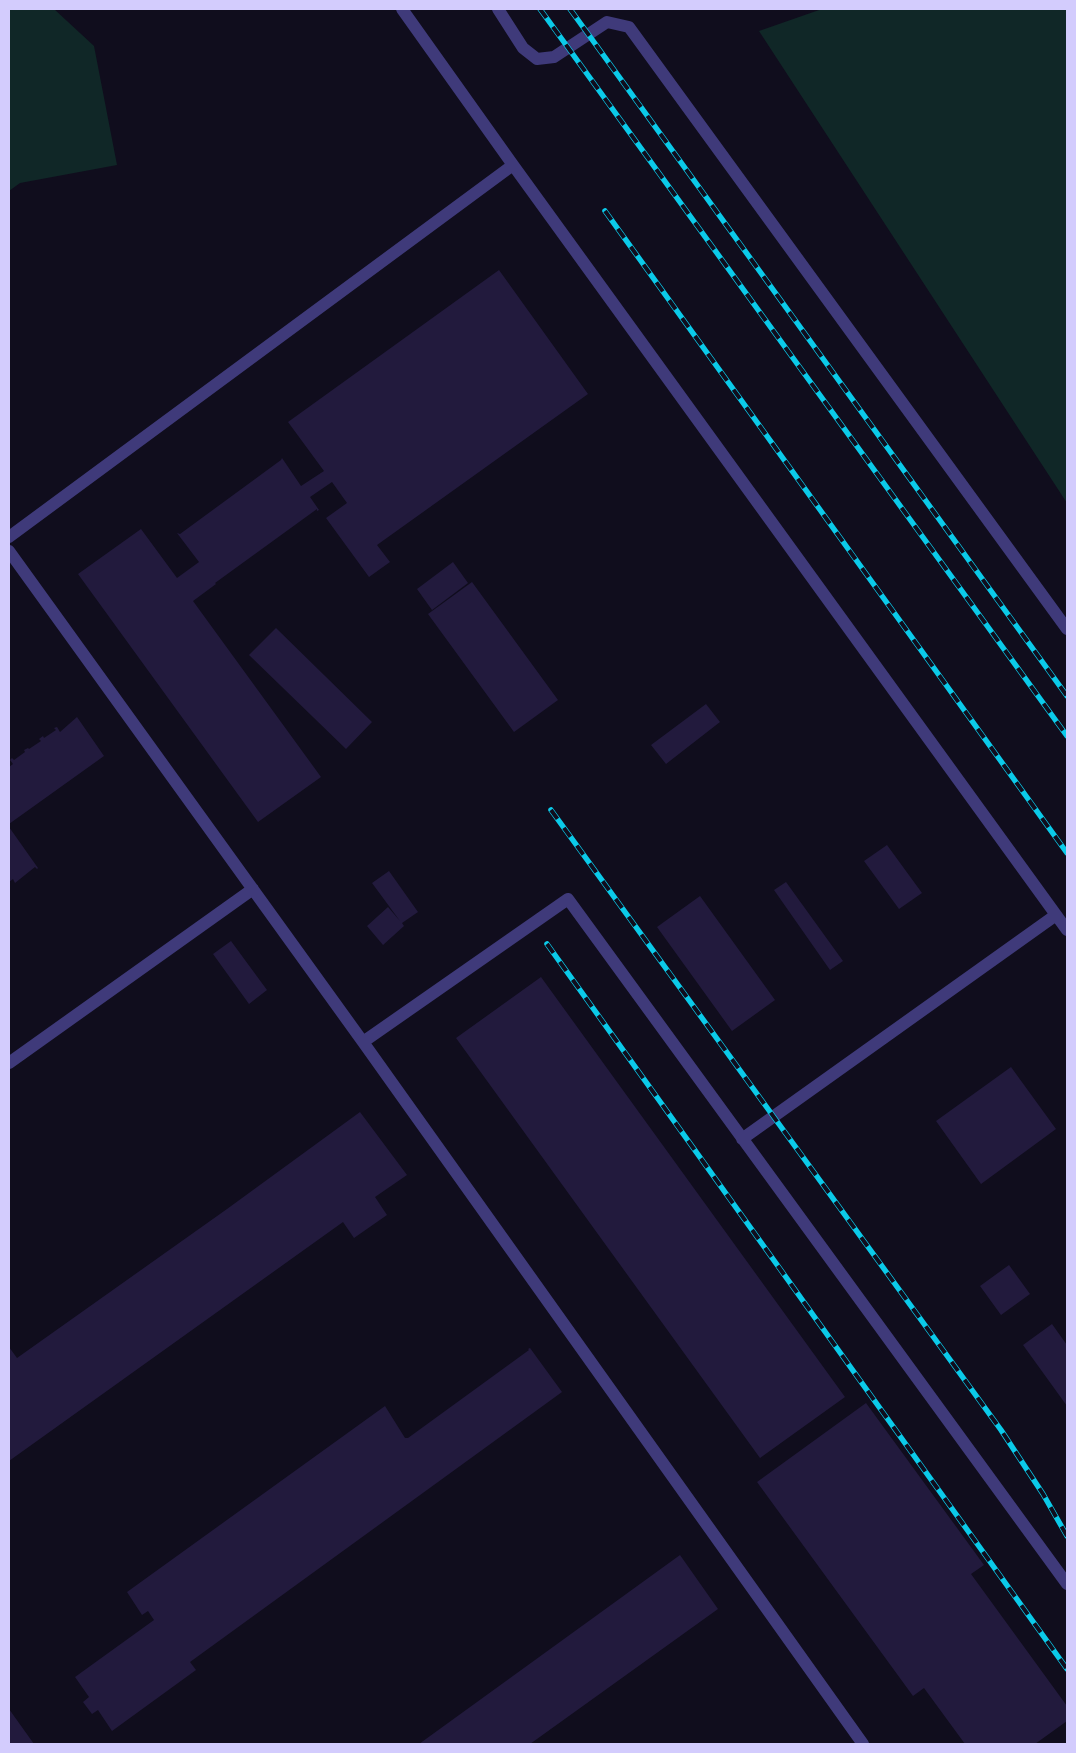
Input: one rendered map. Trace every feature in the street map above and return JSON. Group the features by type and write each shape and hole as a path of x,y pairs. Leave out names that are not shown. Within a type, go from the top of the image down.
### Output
{"lane":[{"path":"402,9 1067,930"},
{"path":"498,9 523,48 537,59 554,57 607,22 629,27 1067,629"},
{"path":"9,537 513,165"},
{"path":"9,551 363,1042 863,1744"},
{"path":"9,1063 253,889"},
{"path":"363,1042 568,900 1067,1584"},
{"path":"742,1139 1056,915"}],"green space":[{"path":"9,9 54,9 94,46 117,165 20,183 9,191"},
{"path":"822,9 1067,9 1067,503 759,31"}],"building":[{"path":"499,270 588,394 377,545 390,562 369,577 326,518 347,503 332,482 310,497 319,510 317,511 317,509 193,601 321,777 258,822 78,574 141,529 177,578 199,562 177,533 180,534 282,458 301,486 324,471 288,422"},
{"path":"453,562 468,583 432,610 417,589"},
{"path":"472,582 558,700 514,732 428,614"},
{"path":"276,628 372,722 346,749 249,655"},
{"path":"706,704 720,722 666,764 651,745"},
{"path":"77,717 104,756 9,824 9,767 13,764 10,760 12,758 14,760 25,752 24,750 41,741 39,739 43,736 44,738 56,730 54,728 57,727 60,732"},
{"path":"9,827 38,868 35,867 15,883 13,879 9,882"},
{"path":"887,845 922,893 899,909 864,861"},
{"path":"389,871 418,912 402,923 404,926 383,945 367,926 388,907 400,921 372,883"},
{"path":"786,882 843,961 830,970 774,890"},
{"path":"700,896 775,1000 732,1031 657,927"},
{"path":"231,941 267,990 249,1004 213,954"},
{"path":"541,977 845,1397 760,1458 456,1038"},
{"path":"1011,1067 1056,1129 981,1184 936,1121"},
{"path":"360,1112 407,1175 375,1197 387,1215 354,1238 343,1222 9,1461 9,1347 17,1358"},
{"path":"1009,1265 1030,1294 1001,1315 980,1286"},
{"path":"1052,1324 1067,1345 1067,1406 1023,1345"},
{"path":"530,1348 562,1392 190,1662 196,1670 112,1731 98,1710 92,1714 83,1702 89,1697 75,1677 154,1620 148,1611 142,1615 127,1592 385,1406 405,1438 408,1438"},
{"path":"866,1403 984,1565 971,1574 1067,1706 1067,1721 1035,1744 965,1744 924,1688 913,1696 757,1482"},
{"path":"680,1555 718,1609 530,1744 419,1744"},
{"path":"9,1709 34,1744 9,1744"}],"railway":[{"path":"540,9 1067,736"},
{"path":"570,9 1067,696"},
{"path":"605,211 1067,853"},
{"path":"551,810 1001,1430 1043,1494 1067,1536"},
{"path":"547,944 1067,1669"}]}
